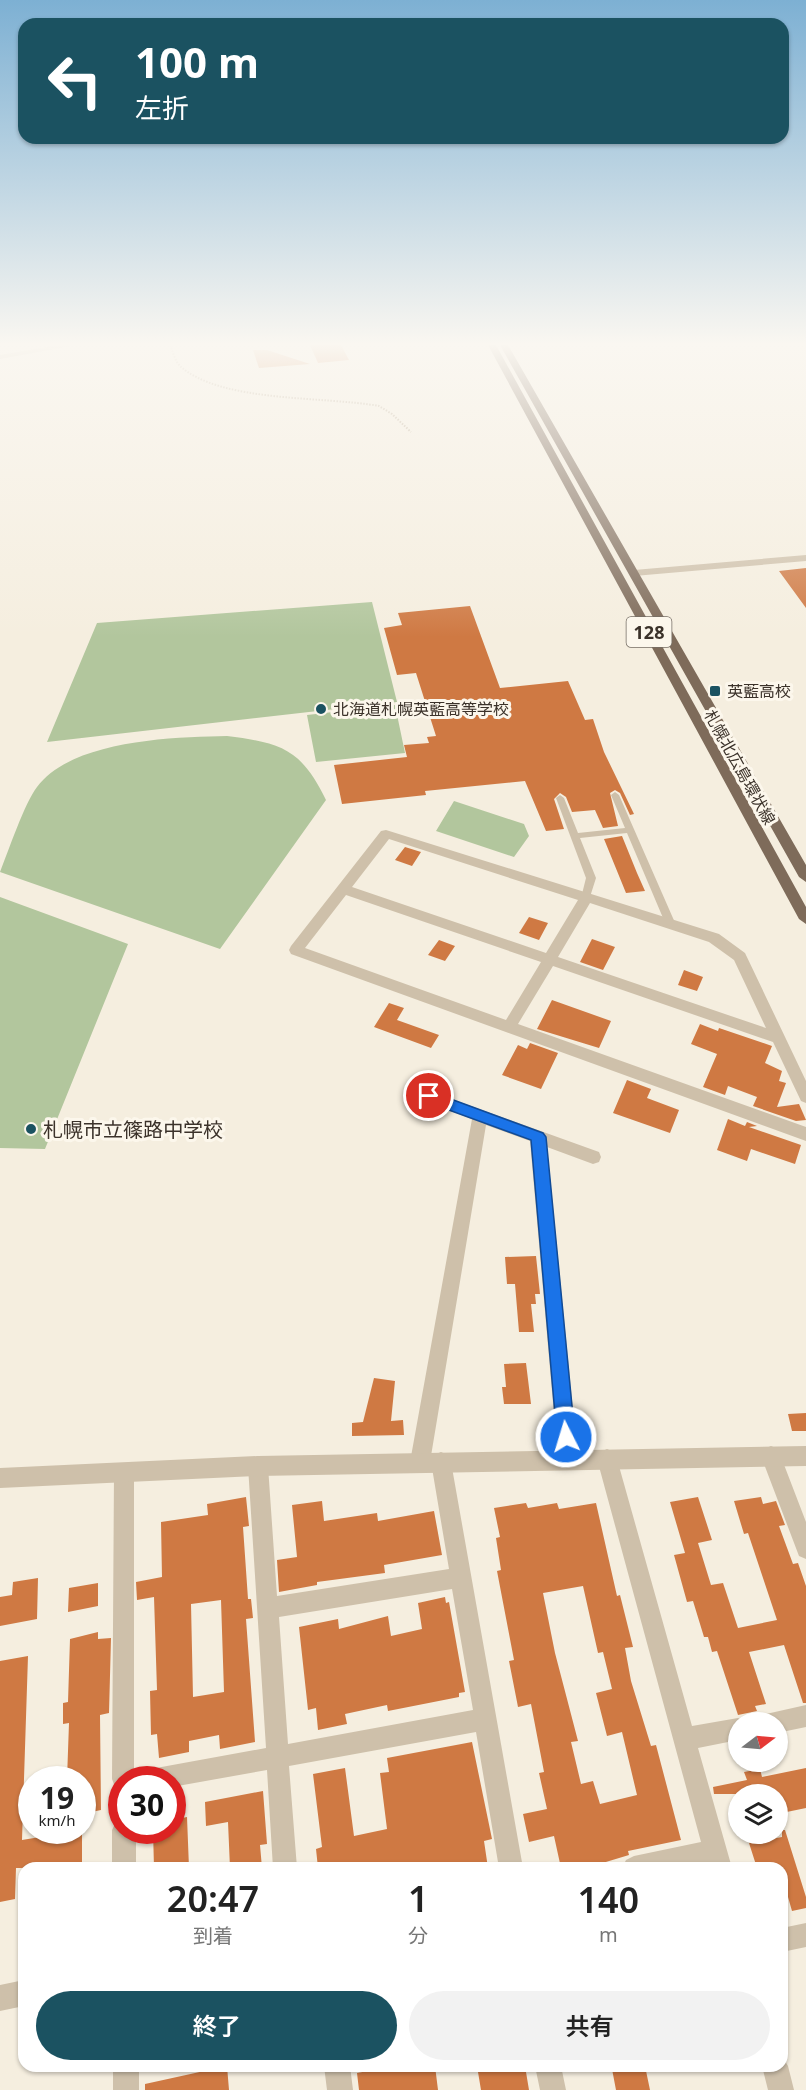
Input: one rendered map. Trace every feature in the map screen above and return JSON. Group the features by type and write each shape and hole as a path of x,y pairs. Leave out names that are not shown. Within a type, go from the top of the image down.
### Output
{"main road":[{"name":"札幌北広島環状線","path":"545,443 806,919"},
{"name":"札幌北広島環状線","path":"560,443 806,877"}],"street":[{"path":"634,573 806,558"},
{"path":"806,1097 740,957 714,938 386,834 296,950 806,1134"},
{"path":"344,889 778,1038"},
{"path":"509,1027 586,898"},
{"path":"429,1096 593,1157"},
{"path":"480,1116 430,1462 461,1577 510,1862"},
{"path":"538,1137 568,1460"},
{"path":"771,1456 806,1549"},
{"path":"0,1478 258,1466 806,1456"},
{"path":"607,1459 718,1859 690,1862"},
{"path":"258,1466 285,1862"},
{"path":"123,1766 124,1473"},
{"path":"267,1608 461,1577"},
{"path":"788,1719 806,1716"},
{"path":"186,1774 485,1719"},
{"path":"684,1739 728,1731"},
{"path":"124,1844 124,1862"},
{"path":"788,1939 806,1935"},
{"path":"0,1998 18,1994"},
{"path":"126,2072 126,2090"},
{"path":"338,2072 340,2090"},
{"path":"549,2072 553,2090"},
{"path":"776,2072 781,2090"}],"lane":[{"path":"615,795 671,925"},
{"path":"560,798 591,878 586,898"},
{"path":"575,836 631,831"}],"green space":[{"path":"372,602 397,702 47,742 97,623"},
{"path":"395,705 405,753 316,762 307,715"},
{"path":"227,736 262,742 288,752 308,769 326,800 220,949 0,872 32,794 53,771 74,759 98,750 125,744 152,740"},
{"path":"454,801 524,824 529,836 514,857 436,831"},
{"name":"札幌市立篠路中学校","path":"0,897 128,944 45,1149 0,1148"}],"building":[{"path":"806,568 806,608 779,571"},
{"path":"470,606 500,688 568,681 585,720 593,719 604,752 634,814 630,815 620,793 615,790 610,793 618,826 603,828 595,810 572,812 566,797 560,793 554,799 564,829 546,831 525,781 425,791 426,795 342,804 334,765 407,757 404,745 429,743 427,737 436,736 416,673 397,675 384,628 402,625 398,613"},
{"path":"622,836 645,891 626,893 604,839"},
{"path":"405,847 421,852 412,866 395,860"},
{"path":"529,917 548,923 539,940 519,933"},
{"path":"592,939 615,947 603,970 580,962"},
{"path":"439,940 455,946 445,961 428,955"},
{"path":"684,970 703,977 697,991 678,985"},
{"path":"552,1000 611,1021 599,1048 537,1029"},
{"path":"389,1003 404,1008 397,1020 439,1035 431,1048 374,1027"},
{"path":"700,1024 772,1046 765,1063 782,1071 779,1081 786,1083 777,1107 799,1104 806,1120 796,1121 753,1106 757,1097 728,1086 725,1095 703,1087 717,1054 691,1044"},
{"path":"530,1043 558,1053 541,1089 502,1075 518,1045 527,1049"},
{"path":"627,1080 651,1089 647,1098 679,1110 670,1133 613,1113"},
{"path":"728,1119 745,1126 747,1122 757,1126 749,1127 801,1145 795,1164 751,1149 747,1161 717,1150"},
{"path":"536,1256 540,1294 535,1294 536,1304 531,1304 534,1332 519,1332 515,1284 507,1284 505,1257"},
{"path":"526,1363 531,1404 504,1404 502,1387 506,1387 504,1364"},
{"path":"374,1378 395,1381 391,1421 403,1420 404,1435 352,1436 352,1423 363,1422"},
{"path":"806,1413 806,1431 792,1431 788,1414"},
{"path":"246,1497 249,1526 243,1527 248,1599 251,1599 253,1618 246,1619 255,1742 220,1749 219,1735 189,1741 189,1752 159,1758 157,1734 151,1735 150,1691 157,1690 154,1597 137,1600 136,1582 162,1577 161,1522 208,1515 207,1504","holes":["221,1600 224,1692 193,1697 191,1604"]},
{"path":"698,1497 712,1540 698,1543 711,1585 723,1583 738,1628 777,1620 748,1533 744,1534 734,1501 761,1497 763,1504 776,1501 785,1525 779,1526 793,1564 798,1563 806,1586 806,1703 803,1703 784,1645 749,1652 766,1704 755,1706 757,1711 737,1712 717,1651 712,1652 708,1637 704,1637 693,1601 687,1602 674,1555 685,1553 670,1502"},
{"path":"322,1501 324,1521 377,1513 378,1521 434,1511 442,1555 384,1565 385,1573 317,1582 317,1585 279,1592 277,1560 297,1557 292,1505"},
{"path":"526,1503 528,1508 557,1503 559,1509 596,1503 617,1596 620,1595 633,1647 625,1648 631,1681 651,1746 656,1745 681,1840 628,1851 629,1855 606,1862 560,1862 554,1836 529,1842 523,1814 547,1809 539,1773 544,1772 531,1704 518,1707 509,1661 514,1660 497,1571 501,1570 496,1538 500,1537 494,1508","holes":["583,1586 598,1653 603,1652 612,1689 596,1693 607,1736 622,1732 637,1795 600,1804 593,1781 581,1784 571,1742 578,1741 555,1653 543,1593"]},
{"path":"38,1578 37,1619 0,1626 0,1597 12,1595 13,1582"},
{"path":"98,1583 98,1606 68,1612 69,1588"},
{"path":"445,1597 446,1603 449,1602 465,1692 459,1693 459,1697 388,1711 387,1705 345,1714 347,1724 318,1730 316,1708 308,1710 299,1627 338,1619 339,1629 388,1616 391,1636 422,1629 418,1603"},
{"path":"98,1632 98,1639 111,1638 109,1713 100,1715 101,1810 96,1811 96,1766 67,1766 69,1723 63,1724 63,1703 68,1702 70,1639"},
{"path":"28,1656 24,1766 18,1766 18,1844 82,1844 82,1862 18,1862 15,1899 0,1902 0,1661"},
{"path":"472,1742 492,1839 484,1841 487,1862 317,1862 316,1849 322,1847 313,1774 345,1768 354,1836 387,1829 380,1773 389,1772 387,1758"},
{"path":"806,1768 806,1808 788,1812 788,1784 728,1784 728,1794 714,1794 713,1787 747,1780 744,1772 761,1772 762,1777"},
{"path":"263,1791 267,1844 260,1845 261,1862 230,1862 228,1822 206,1826 205,1802"},
{"path":"187,1817 189,1862 154,1862 153,1844 186,1844"},
{"path":"788,1840 806,1897 806,1908 792,1911 788,1897 788,1862 755,1862 749,1844 788,1844"},
{"path":"200,2072 228,2072 229,2090 145,2090 145,2084"},
{"path":"436,2072 438,2090 359,2090 357,2073"},
{"path":"478,2072 526,2072 529,2090 481,2090"},
{"path":"613,2072 646,2072 650,2090 616,2090"}],"place":[{"name":"英藍高校","path":"715,691"},
{"name":"北海道札幌英藍高等学校","path":"321,709"},
{"name":"札幌市立篠路中学校","path":"31,1129"}],"route":[{"path":"429,1096 538,1137 566,1437"}]}
